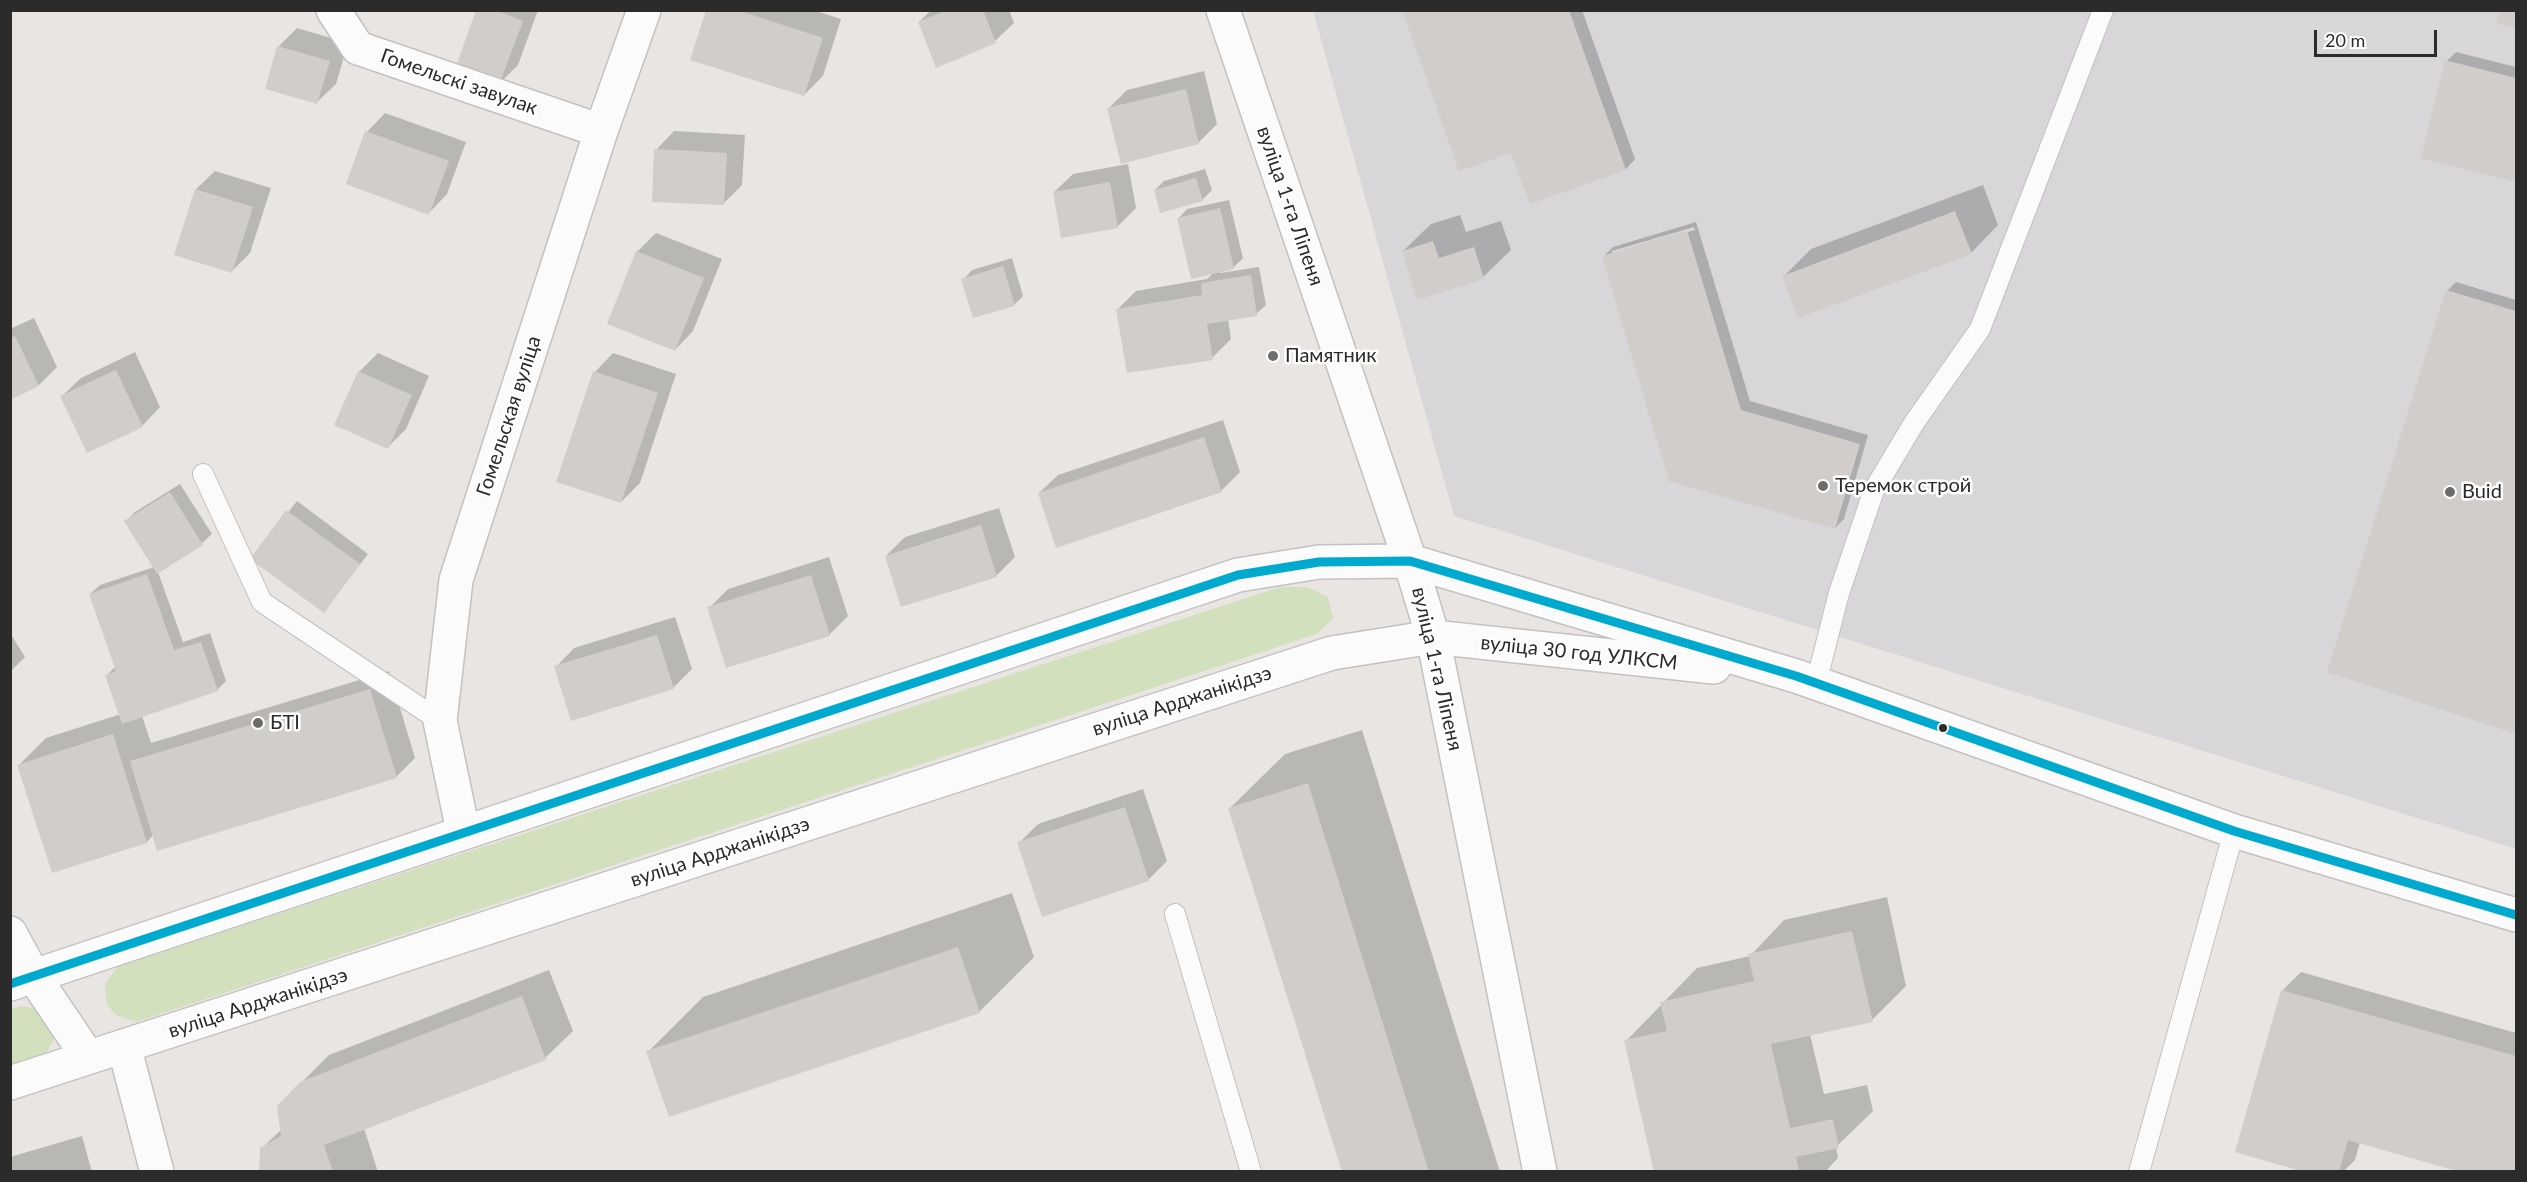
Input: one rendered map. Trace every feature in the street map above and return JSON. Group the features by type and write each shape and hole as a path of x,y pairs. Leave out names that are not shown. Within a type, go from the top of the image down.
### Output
{"main road":[{"name":"Гомельскі завулак","path":"333,10 358,48 601,131"},
{"name":"Гомельская вуліца","path":"463,831 440,721 456,580 601,131 644,10"},
{"name":"вуліца 1-га Ліпеня","path":"1223,10 1434,637 1540,1172"},
{"name":"вуліца 30 год УЛКСМ","path":"1410,561 1806,679 2234,831 2517,915"},
{"path":"22,981 463,831 1238,575 1319,562 1410,561"},
{"name":"вуліца 30 год УЛКСМ","path":"1434,637 1806,679"},
{"name":"вуліца Арджанікідзэ","path":"10,1083 1332,653 1434,637"},
{"path":"10,933 22,981 88,1058"},
{"path":"124,1046 157,1172"}],"lane":[{"path":"1806,679 1839,593 1874,490 1914,423 1980,329 2103,10"},
{"path":"203,474 262,602 440,721"},
{"path":"2139,1172 2234,831"},
{"path":"1175,914 1251,1172"}],"shaded area":[{"path":"1313,11 2516,11 2516,849 1454,516"}],"green space":[{"path":"1280,587 1307,587 1328,597 1333,618 1317,634 136,1022 116,1015 107,1005 105,984 118,966"},
{"path":"21,1006 39,1009 51,1025 54,1040 45,1055 11,1066 10,1009"}],"building":[{"path":"476,10 495,10 523,21 499,85 455,69"},
{"path":"706,10 737,10 823,38 804,96 690,60"},
{"path":"947,10 983,10 996,43 936,68 918,22"},
{"path":"1402,10 1569,10 1626,170 1530,204 1511,153 1459,171"},
{"path":"2500,10 2516,10 2516,29 2496,23"},
{"path":"277,46 330,61 317,104 265,89"},
{"path":"2445,60 2516,78 2516,182 2421,158"},
{"path":"1186,89 1199,144 1121,164 1107,108"},
{"path":"365,131 449,161 429,215 346,184"},
{"path":"654,149 727,153 724,205 652,202"},
{"path":"1196,178 1203,201 1160,213 1154,190"},
{"path":"1110,182 1118,228 1061,238 1053,192"},
{"path":"195,189 253,207 232,273 174,255"},
{"path":"1220,208 1234,269 1191,279 1177,218"},
{"path":"1955,211 1972,254 1798,318 1782,276"},
{"path":"1687,230 1741,410 1860,444 1835,529 1669,481 1602,256"},
{"path":"1433,241 1439,258 1474,247 1484,279 1417,300 1402,251"},
{"path":"636,251 704,278 675,351 607,324"},
{"path":"1003,266 1015,306 973,318 961,279"},
{"path":"1251,275 1257,316 1207,324 1213,360 1127,373 1116,309 1202,295 1201,283"},
{"name":"Buid","path":"2446,290 2516,311 2516,734 2327,672"},
{"path":"15,336 39,386 10,400 10,338"},
{"path":"116,370 143,427 87,453 60,396"},
{"path":"358,371 412,395 388,449 334,425"},
{"path":"593,371 658,393 621,503 556,482"},
{"path":"1204,437 1222,492 1056,548 1038,493"},
{"path":"170,492 203,545 157,574 124,521"},
{"path":"286,510 360,564 324,613 250,559"},
{"path":"981,525 997,577 901,607 885,556"},
{"path":"147,574 174,650 201,642 218,691 122,724 105,675 116,671 89,594"},
{"path":"811,575 830,636 726,668 707,607"},
{"path":"657,635 674,689 571,721 554,666"},
{"path":"370,689 397,778 157,851 130,761"},
{"path":"113,734 147,843 52,873 17,765"},
{"path":"1308,783 1429,1172 1342,1172 1228,808"},
{"path":"1125,807 1149,881 1042,917 1017,842"},
{"path":"1852,931 1873,1022 1771,1044 1790,1128 1833,1119 1839,1148 1796,1157 1799,1172 1654,1172 1624,1040 1667,1031 1660,1002 1754,981 1748,954"},
{"path":"958,947 980,1013 669,1117 646,1051"},
{"path":"2281,990 2516,1056 2516,1172 2460,1172 2348,1140 2339,1172 2304,1172 2235,1152"},
{"path":"522,996 546,1060 324,1145 333,1172 259,1172 260,1148 281,1136 277,1106 300,1082"}],"transit line":[{"path":"10,984 1238,575 1319,562 1410,561 1796,676 2234,831 2516,915"}],"place":[{"name":"Памятник","path":"1273,356"},
{"name":"Теремок строй","path":"1823,486"},
{"name":"Buid","path":"2450,492"},
{"name":"БТІ","path":"258,723"}]}
